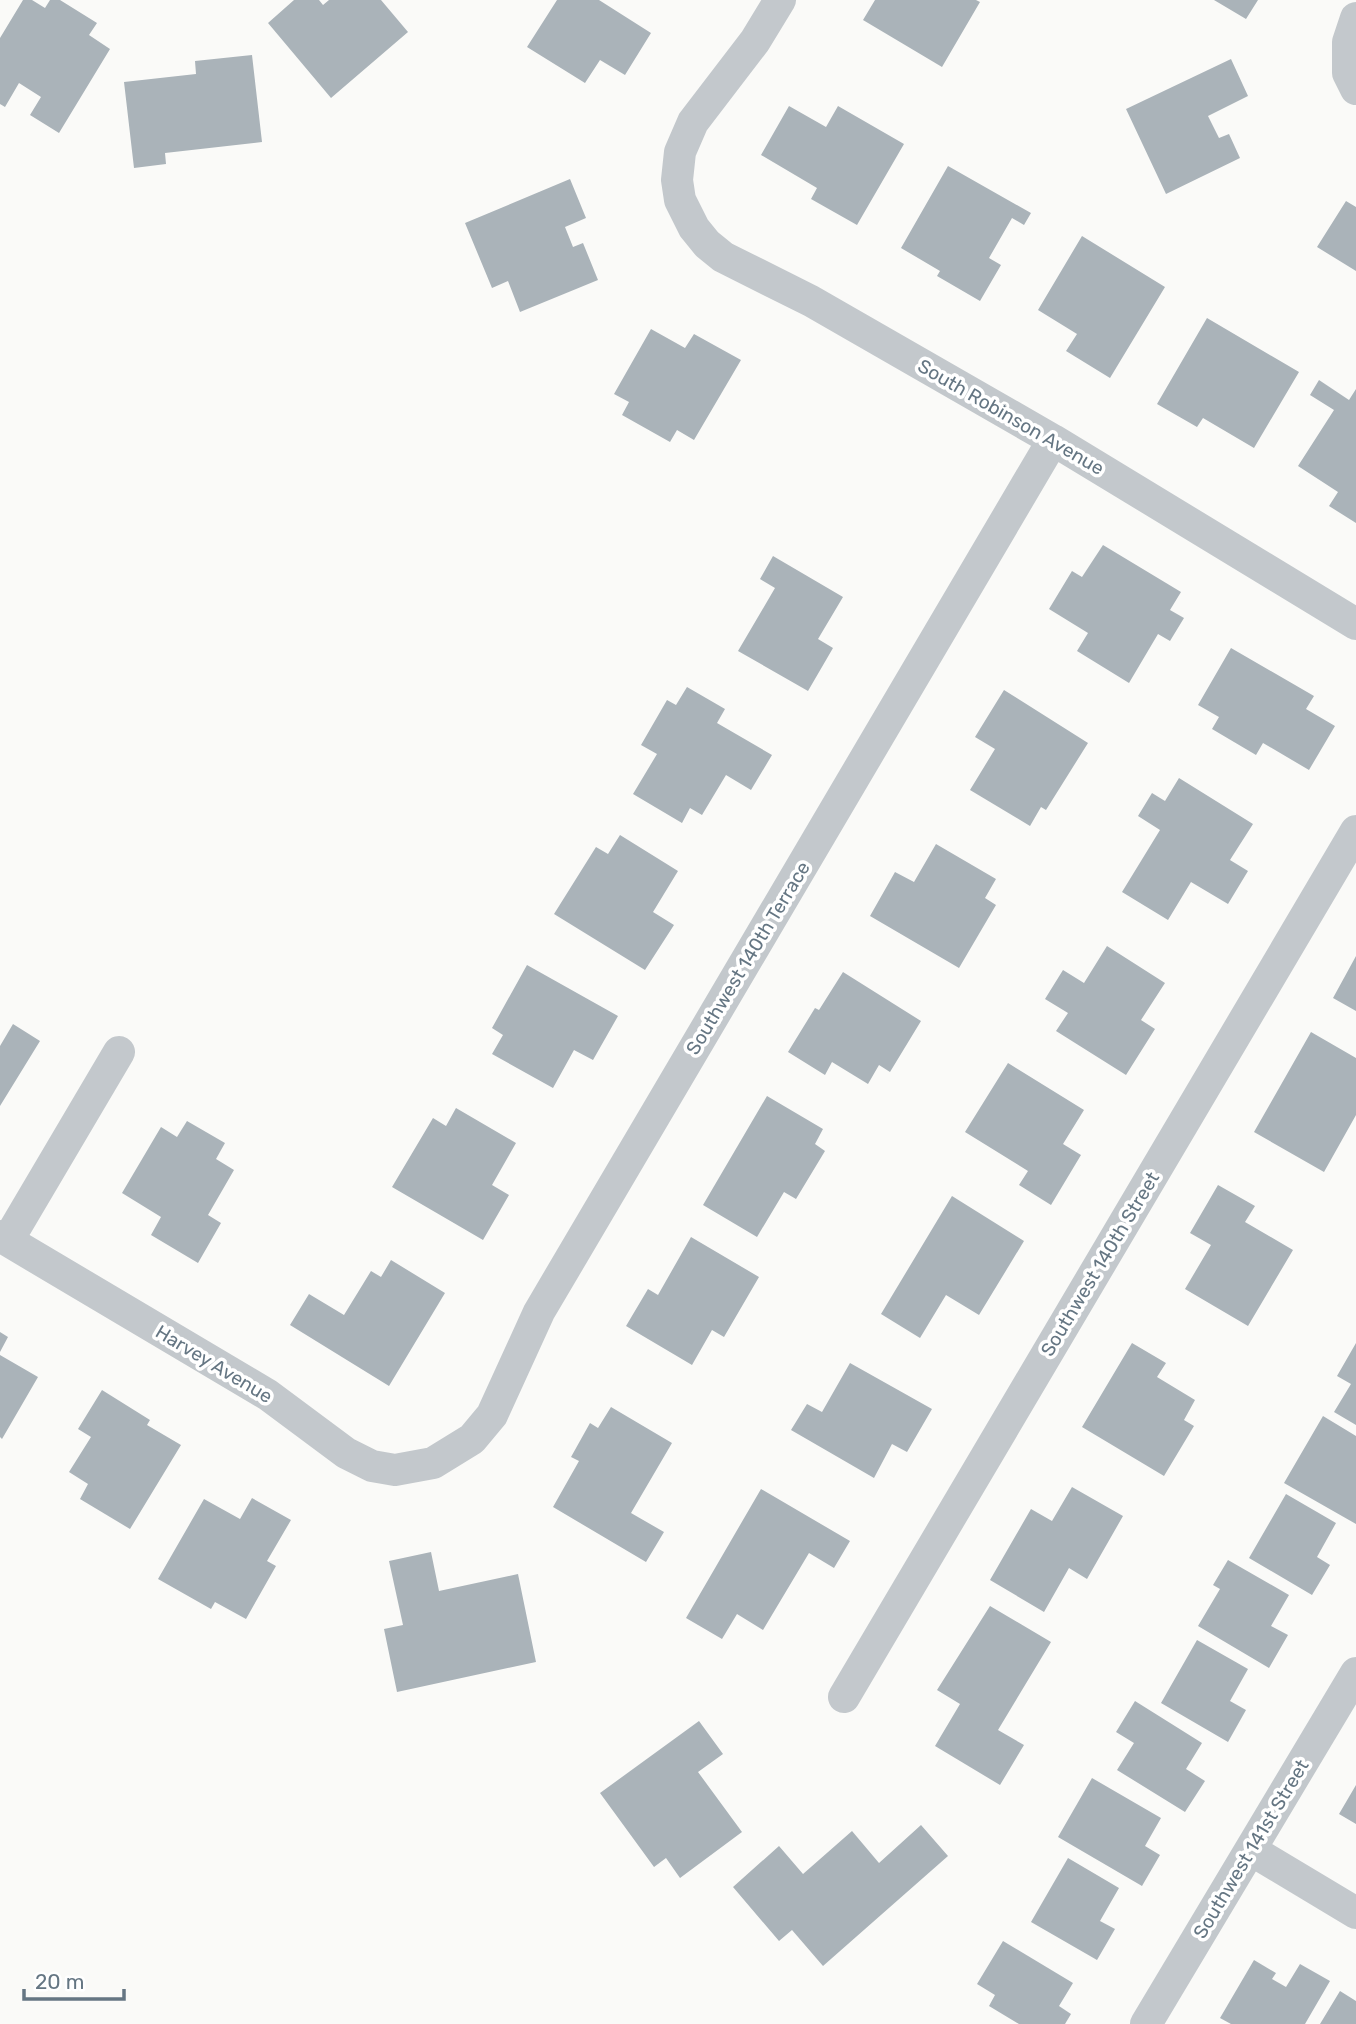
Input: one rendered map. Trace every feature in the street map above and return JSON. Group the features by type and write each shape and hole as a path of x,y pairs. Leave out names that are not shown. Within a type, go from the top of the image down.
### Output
{"street":[{"name":"South Robinson Avenue","path":"779,0 755,41 693,122 680,152 677,180 680,200 701,236 723,257 811,301 1053,440 1356,624"},
{"path":"1356,18 1348,42 1348,74 1356,89"},
{"name":"Southwest 140th Terrace","path":"433,1463 472,1439 492,1415 539,1312 1053,440"},
{"name":"Southwest 140th Street","path":"844,1697 1356,831"},
{"path":"4,1238 119,1052"},
{"name":"Harvey Avenue","path":"4,1238 268,1395 346,1452 372,1466 395,1471 433,1463"},
{"name":"Southwest 141st Street","path":"1146,2024 1356,1673"},
{"path":"1251,1850 1356,1913"}],"building":[{"path":"23,0 32,0 45,8 50,0 60,0 97,23 89,35 110,49 59,133 30,115 41,97 19,83 5,107 0,104 0,38"},
{"path":"294,0 319,0 323,5 329,0 381,0 408,32 331,98 268,23"},
{"path":"557,0 599,0 651,33 625,75 600,60 585,83 527,47"},
{"path":"875,0 980,2 942,67 863,20"},
{"path":"1214,0 1258,0 1246,19"},
{"path":"252,55 262,142 165,153 166,164 134,168 124,82 196,74 195,61"},
{"path":"1231,59 1248,96 1208,116 1219,138 1229,134 1240,158 1166,194 1126,109"},
{"path":"789,106 826,127 838,106 904,144 857,225 811,199 817,188 761,155"},
{"path":"948,166 1031,213 1024,225 1012,218 989,258 1001,265 980,301 937,276 940,271 901,248"},
{"path":"570,179 586,218 565,227 573,247 583,243 598,280 520,312 508,281 492,288 465,223"},
{"path":"1346,201 1356,207 1356,271 1317,247"},
{"path":"1082,236 1165,287 1110,378 1066,351 1077,334 1038,310"},
{"path":"1207,318 1299,372 1254,448 1203,418 1197,427 1157,404"},
{"path":"651,329 685,348 694,334 741,360 694,440 677,430 670,442 622,415 629,402 614,394"},
{"path":"1319,380 1349,400 1356,389 1356,523 1329,506 1338,492 1298,466 1334,410 1310,395"},
{"path":"1103,545 1181,592 1170,610 1184,618 1170,641 1158,634 1129,683 1077,651 1088,633 1049,609 1072,571 1082,577"},
{"path":"773,556 843,597 818,639 833,648 808,691 738,651 775,588 760,579"},
{"path":"1231,648 1314,696 1306,709 1335,726 1309,770 1263,743 1256,755 1212,729 1219,717 1198,705"},
{"path":"687,687 725,709 717,723 772,755 751,790 726,775 702,815 690,808 682,823 633,794 657,754 641,745 667,700 676,705"},
{"path":"1004,690 1088,743 1046,810 1041,807 1030,826 970,790 995,749 975,737"},
{"path":"1179,778 1253,824 1230,860 1248,871 1228,904 1191,882 1168,920 1122,892 1160,830 1138,816 1152,793 1165,801"},
{"path":"620,835 678,871 653,912 674,925 645,970 554,914 596,847 608,854"},
{"path":"936,844 996,879 985,898 996,905 959,968 870,916 895,872 914,882"},
{"path":"1107,946 1165,983 1141,1020 1155,1029 1126,1075 1056,1031 1068,1013 1045,999 1063,970 1084,983"},
{"path":"1356,956 1356,1011 1333,998"},
{"path":"527,965 618,1016 593,1060 574,1050 553,1088 492,1054 503,1035 492,1028"},
{"path":"843,972 921,1021 890,1072 879,1065 868,1084 832,1062 825,1075 788,1052 815,1008 819,1010"},
{"path":"13,1024 40,1041 0,1106 0,1046"},
{"path":"1311,1032 1356,1058 1356,1115 1324,1172 1254,1132"},
{"path":"1008,1063 1084,1110 1063,1144 1081,1155 1051,1205 1019,1185 1028,1171 965,1132"},
{"path":"767,1096 823,1129 815,1144 825,1151 796,1199 784,1192 757,1237 703,1205"},
{"path":"456,1108 516,1143 492,1185 509,1195 483,1240 392,1187 433,1118 446,1126"},
{"path":"187,1121 225,1143 216,1159 234,1170 208,1215 221,1223 198,1263 151,1235 161,1217 122,1193 161,1127 177,1137"},
{"path":"1218,1185 1255,1206 1245,1222 1293,1250 1248,1326 1185,1289 1211,1245 1190,1233"},
{"path":"952,1196 1024,1241 979,1315 946,1295 920,1338 881,1314"},
{"path":"691,1237 759,1277 724,1337 712,1330 692,1365 626,1326 648,1289 658,1295"},
{"path":"391,1260 445,1293 389,1386 290,1325 309,1294 344,1315 371,1271 381,1277"},
{"path":"0,1332 8,1337 0,1352"},
{"path":"1132,1343 1166,1363 1157,1377 1195,1400 1184,1420 1194,1426 1164,1476 1082,1427"},
{"path":"1356,1343 1356,1425 1334,1412 1351,1384 1337,1376"},
{"path":"0,1355 38,1377 2,1439 0,1437"},
{"path":"850,1363 932,1409 907,1452 892,1444 874,1478 791,1430 807,1404 822,1412"},
{"path":"102,1390 150,1420 147,1425 181,1445 130,1529 80,1499 88,1484 69,1472 91,1437 78,1429"},
{"path":"611,1407 672,1443 631,1513 664,1532 646,1562 553,1507 579,1461 571,1457 590,1423 598,1428"},
{"path":"1323,1416 1356,1436 1356,1524 1284,1483"},
{"path":"1072,1487 1123,1516 1087,1579 1069,1568 1044,1612 990,1580 1031,1509 1052,1521"},
{"path":"761,1489 850,1541 834,1568 809,1553 763,1630 737,1614 722,1639 686,1618"},
{"path":"1286,1494 1336,1523 1317,1557 1330,1565 1312,1595 1249,1558"},
{"path":"252,1498 291,1520 267,1561 276,1566 246,1619 215,1602 211,1609 158,1579 204,1499 240,1519"},
{"path":"431,1552 439,1591 518,1574 536,1662 397,1692 384,1629 403,1625 389,1561"},
{"path":"1228,1560 1289,1595 1271,1626 1288,1635 1269,1668 1198,1626 1220,1589 1213,1585"},
{"path":"990,1606 1051,1642 998,1730 1024,1745 1000,1785 935,1746 960,1704 937,1690"},
{"path":"1197,1640 1248,1669 1230,1701 1246,1710 1228,1742 1161,1703"},
{"path":"1135,1701 1202,1743 1186,1769 1205,1781 1185,1812 1117,1770 1134,1743 1116,1732"},
{"path":"699,1721 723,1754 698,1772 742,1832 680,1878 666,1858 654,1867 600,1793"},
{"path":"1092,1778 1161,1818 1145,1846 1160,1855 1142,1886 1058,1837"},
{"path":"1356,1785 1356,1824 1339,1814"},
{"path":"921,1825 948,1856 823,1966 792,1930 779,1941 733,1887 779,1846 803,1874 852,1831 879,1863"},
{"path":"1068,1858 1119,1888 1100,1921 1115,1929 1097,1960 1031,1922"},
{"path":"1003,1941 1073,1983 1059,2006 1071,2014 1065,2024 1019,2024 989,2006 995,1995 977,1984"},
{"path":"1254,1960 1276,1973 1272,1979 1286,1987 1300,1964 1330,1981 1305,2024 1231,2024 1220,2018"},
{"path":"1340,1991 1356,2001 1356,2024 1320,2024"}]}
